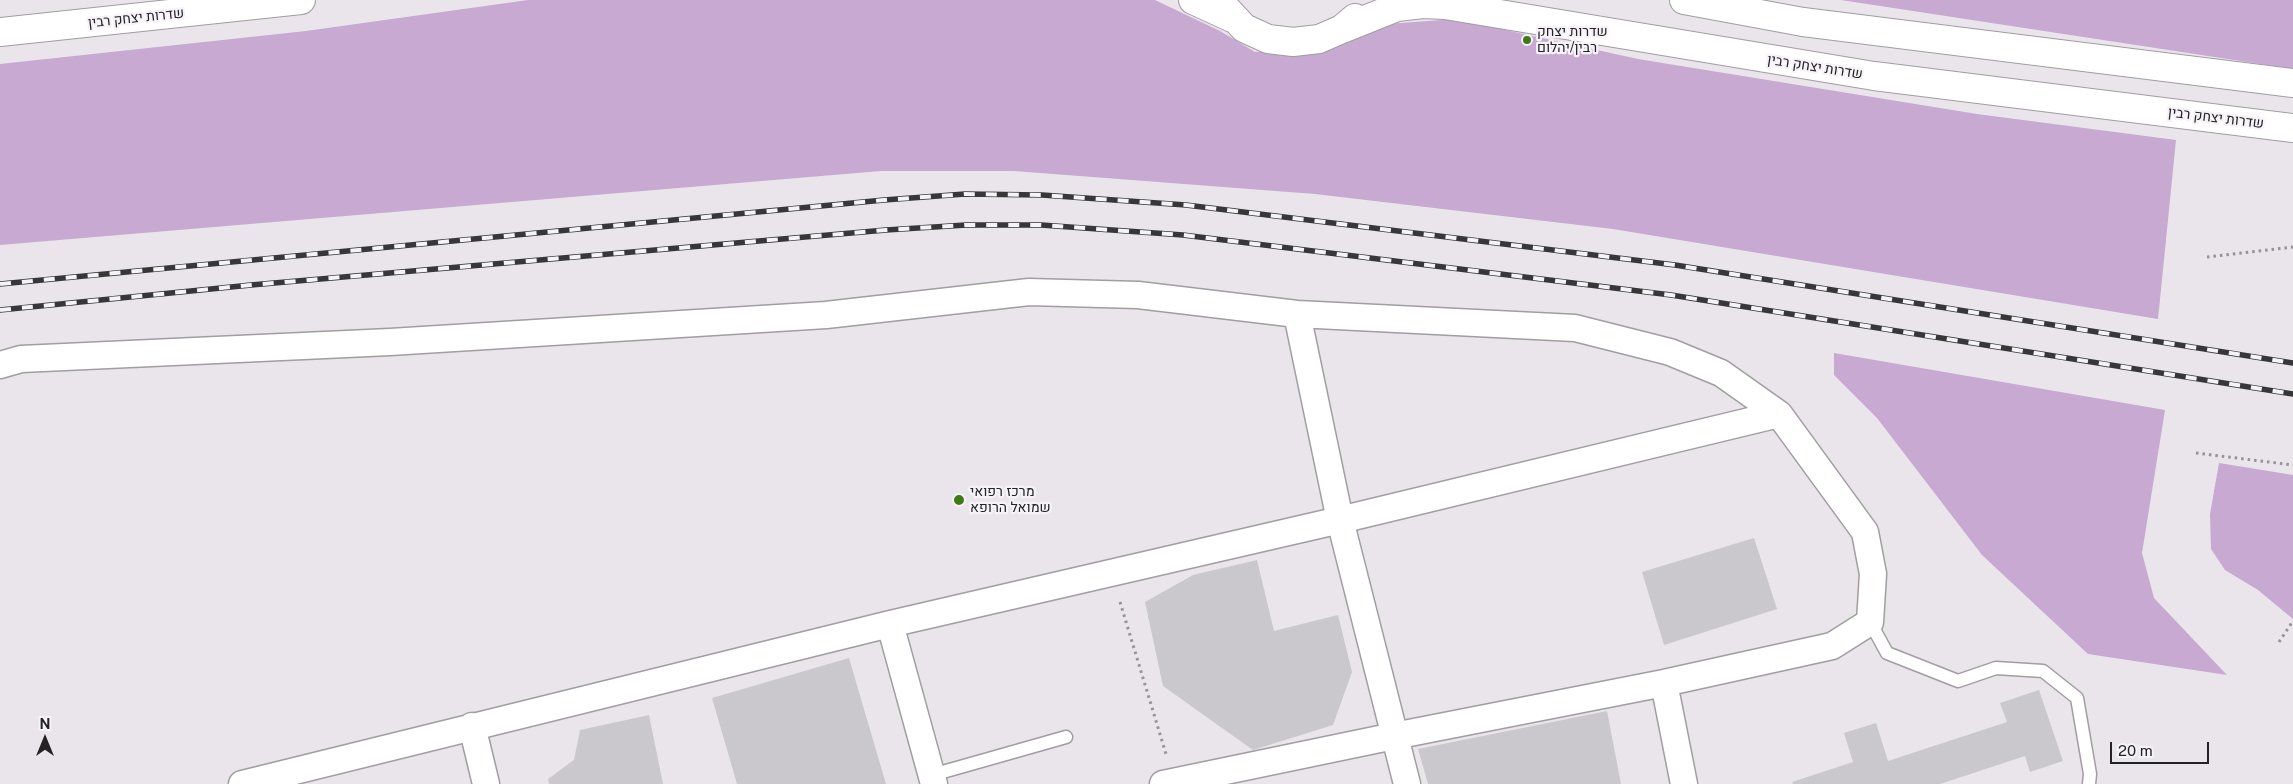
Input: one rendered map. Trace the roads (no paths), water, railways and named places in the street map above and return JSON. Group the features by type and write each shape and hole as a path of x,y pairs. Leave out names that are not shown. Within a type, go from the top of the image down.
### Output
{"main road":[{"name":"שדרות יצחק רבין","path":"0,32 301,0"},
{"path":"1193,0 1225,9"},
{"path":"1342,29 1357,16 1370,0"},
{"path":"1684,0 1803,22 2293,82"},
{"name":"שדרות יצחק רבין","path":"1225,9 1244,28 1268,38 1293,42 1319,39 1397,7 1423,4 1445,5 1874,76 2293,128"}],"street":[{"path":"0,365 21,359 390,342 826,316 1029,292 1138,295 1297,314 1574,328 1670,352 1721,372 1779,414 1865,532 1873,574 1870,622 1832,646 1664,684 1394,736 1168,783"},
{"path":"1297,314 1340,520 1407,784"},
{"path":"242,784 890,624 1340,520 1779,414"},
{"path":"890,624 933,780"},
{"path":"1664,684 1684,784"},
{"path":"472,726 486,784"}],"lane":[{"path":"1870,622 1887,653 1958,681 1996,668 2043,671 2077,698 2090,774 2089,784"},
{"path":"933,780 1066,737"}],"railway":[{"path":"0,284 884,200 965,194 1042,195 1186,205 1675,265 2293,363"},
{"path":"0,310 251,285 886,230 966,225 1041,225 1183,235 1671,295 2293,394"}],"place":[{"name":"שדרות יצחק רבין/יהלום","path":"1527,40"},
{"name":"מרכז רפואי שמואל הרופא","path":"959,500"}]}
